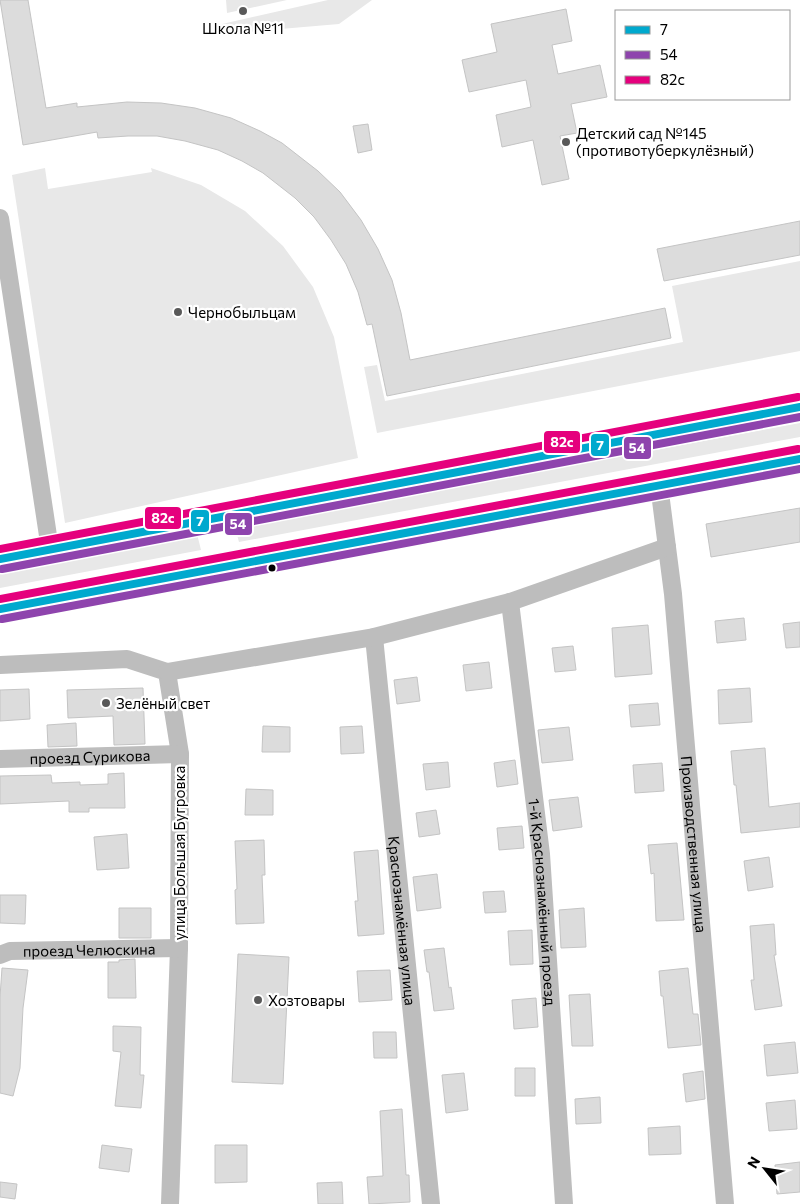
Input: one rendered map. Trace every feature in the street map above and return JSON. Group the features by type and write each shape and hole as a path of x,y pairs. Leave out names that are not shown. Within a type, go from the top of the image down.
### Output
{"main road":[{"path":"0,559 800,407"},
{"path":"0,609 800,459"}],"street":[{"path":"0,218 50,550"},
{"name":"Производственная улица","path":"659,485 673,594 724,1204"},
{"path":"0,666 127,658 166,672 374,637 510,602 667,547"},
{"name":"1-й Краснознамённый проезд","path":"510,602 541,854 564,1204"},
{"name":"Краснознамённая улица","path":"374,637 430,1204"},
{"name":"улица Большая Бугровка","path":"166,672 180,754 179,948 170,1204"},
{"name":"проезд Сурикова","path":"0,759 180,754"},
{"name":"проезд Челюскина","path":"0,955 10,951 179,948"}],"shaded area":[{"path":"226,0 287,0 227,13"},
{"path":"328,0 372,0 339,24 223,34 222,24"},
{"path":"45,168 48,189 152,172 151,168 201,185 245,211 283,246 313,287 334,337 358,458 65,523 12,175"},
{"path":"800,261 800,351 377,433 364,367 377,365 385,401 683,342 672,286"},
{"path":"800,423 800,437 239,542 235,528"},
{"path":"197,534 201,550 0,588 0,572"}],"building":[{"path":"0,0 28,0 46,108 77,103 77,107 127,102 161,103 195,108 231,118 260,131 282,143 318,171 340,192 361,220 378,249 392,280 401,313 410,360 665,308 671,338 387,396 372,324 367,325 358,292 346,264 314,217 295,198 263,173 218,150 157,136 98,138 97,132 23,145"},
{"path":"566,9 572,41 552,45 558,74 600,65 607,97 571,104 577,133 560,136 569,179 542,185 533,140 502,147 496,115 531,107 526,80 469,92 462,60 497,52 491,24"},
{"path":"368,124 372,150 358,153 353,126"},
{"path":"800,221 800,255 664,281 657,249"},
{"path":"800,508 800,542 711,557 706,524"},
{"path":"744,618 746,640 717,643 715,621"},
{"path":"800,622 800,647 786,648 783,624"},
{"path":"648,625 652,674 615,677 612,628"},
{"path":"573,646 576,670 555,672 552,648"},
{"path":"489,662 492,688 466,691 463,665"},
{"path":"417,677 420,701 397,704 394,680"},
{"name":"Зелёный свет","path":"143,688 145,744 114,745 113,716 68,718 67,690"},
{"path":"750,688 752,722 719,724 718,690"},
{"path":"29,689 30,719 0,721 0,690"},
{"path":"658,703 660,725 631,727 629,705"},
{"path":"76,723 77,746 48,747 47,725"},
{"path":"263,726 290,727 290,752 262,752"},
{"path":"362,726 364,753 341,754 340,727"},
{"path":"569,727 573,760 542,763 538,730"},
{"path":"765,748 769,807 800,803 800,827 741,833 731,751"},
{"path":"515,760 518,784 497,787 494,763"},
{"path":"448,762 450,787 426,790 423,764"},
{"path":"662,763 664,791 635,793 633,765"},
{"path":"124,773 125,808 89,808 89,812 69,812 69,801 0,804 0,776 51,775 52,783 80,782 80,785 108,784 108,774"},
{"path":"246,789 273,790 273,815 245,815"},
{"path":"578,797 582,827 553,831 549,800"},
{"path":"436,810 440,834 419,837 416,813"},
{"path":"522,826 524,848 499,850 497,828"},
{"path":"127,834 129,868 97,870 94,837"},
{"path":"264,840 265,875 262,875 264,923 236,924 235,841"},
{"path":"677,843 684,920 656,921 654,873 651,874 648,845"},
{"path":"378,850 384,934 358,936 355,901 358,901 354,852"},
{"path":"769,857 773,887 748,891 744,861"},
{"path":"437,874 441,908 417,911 413,877"},
{"path":"504,891 506,912 485,913 483,892"},
{"path":"0,895 26,895 25,924 0,923"},
{"path":"119,908 151,908 151,938 119,938"},
{"path":"584,908 586,947 561,948 559,910"},
{"path":"774,924 776,955 774,955 782,1006 755,1010 751,980 754,980 750,926"},
{"path":"532,930 533,964 510,965 508,931"},
{"path":"444,948 449,988 451,987 454,1009 434,1011 424,950"},
{"path":"238,954 289,957 283,1084 232,1082"},
{"path":"135,959 136,998 108,998 108,962"},
{"path":"2,968 28,970 23,1008 20,1068 13,1096 0,1093 0,997"},
{"path":"688,968 693,1014 698,1014 701,1045 668,1048 659,971"},
{"path":"390,970 392,1000 359,1002 357,971"},
{"path":"590,994 593,1046 572,1046 569,995"},
{"path":"536,998 538,1027 514,1029 512,1000"},
{"path":"113,1026 141,1027 140,1075 144,1075 141,1108 115,1106 121,1052 113,1051"},
{"path":"373,1032 396,1032 397,1058 374,1058"},
{"path":"795,1042 798,1073 767,1076 764,1045"},
{"path":"515,1068 535,1068 535,1096 515,1096"},
{"path":"703,1071 705,1099 686,1102 683,1074"},
{"path":"464,1073 468,1110 446,1113 442,1075"},
{"path":"600,1097 601,1123 576,1124 575,1099"},
{"path":"795,1100 797,1129 769,1131 766,1103"},
{"path":"402,1109 406,1175 409,1175 410,1202 369,1204 367,1177 383,1176 380,1111"},
{"path":"680,1126 681,1154 649,1155 648,1128"},
{"path":"102,1145 132,1149 129,1172 99,1168"},
{"path":"215,1145 247,1145 247,1182 215,1183"},
{"path":"800,1162 800,1192 777,1194 775,1165"},
{"path":"0,1182 17,1184 15,1199 0,1197"},
{"path":"342,1182 343,1204 318,1204 317,1183"}],"transit line":[{"name":"82с","path":"0,549 798,397"},
{"name":"7","path":"0,559 800,407"},
{"name":"54","path":"2,569 800,417"},
{"name":"82с","path":"0,599 798,449"},
{"name":"7","path":"0,609 800,459"},
{"name":"54","path":"2,619 800,469"}],"place":[{"name":"Школа №11","path":"243,11"},
{"name":"Детский сад №145 (противотуберкулёзный)","path":"566,142"},
{"name":"Чернобыльцам","path":"178,312"},
{"name":"Зелёный свет","path":"106,703"},
{"name":"Хозтовары","path":"258,1000"}]}
